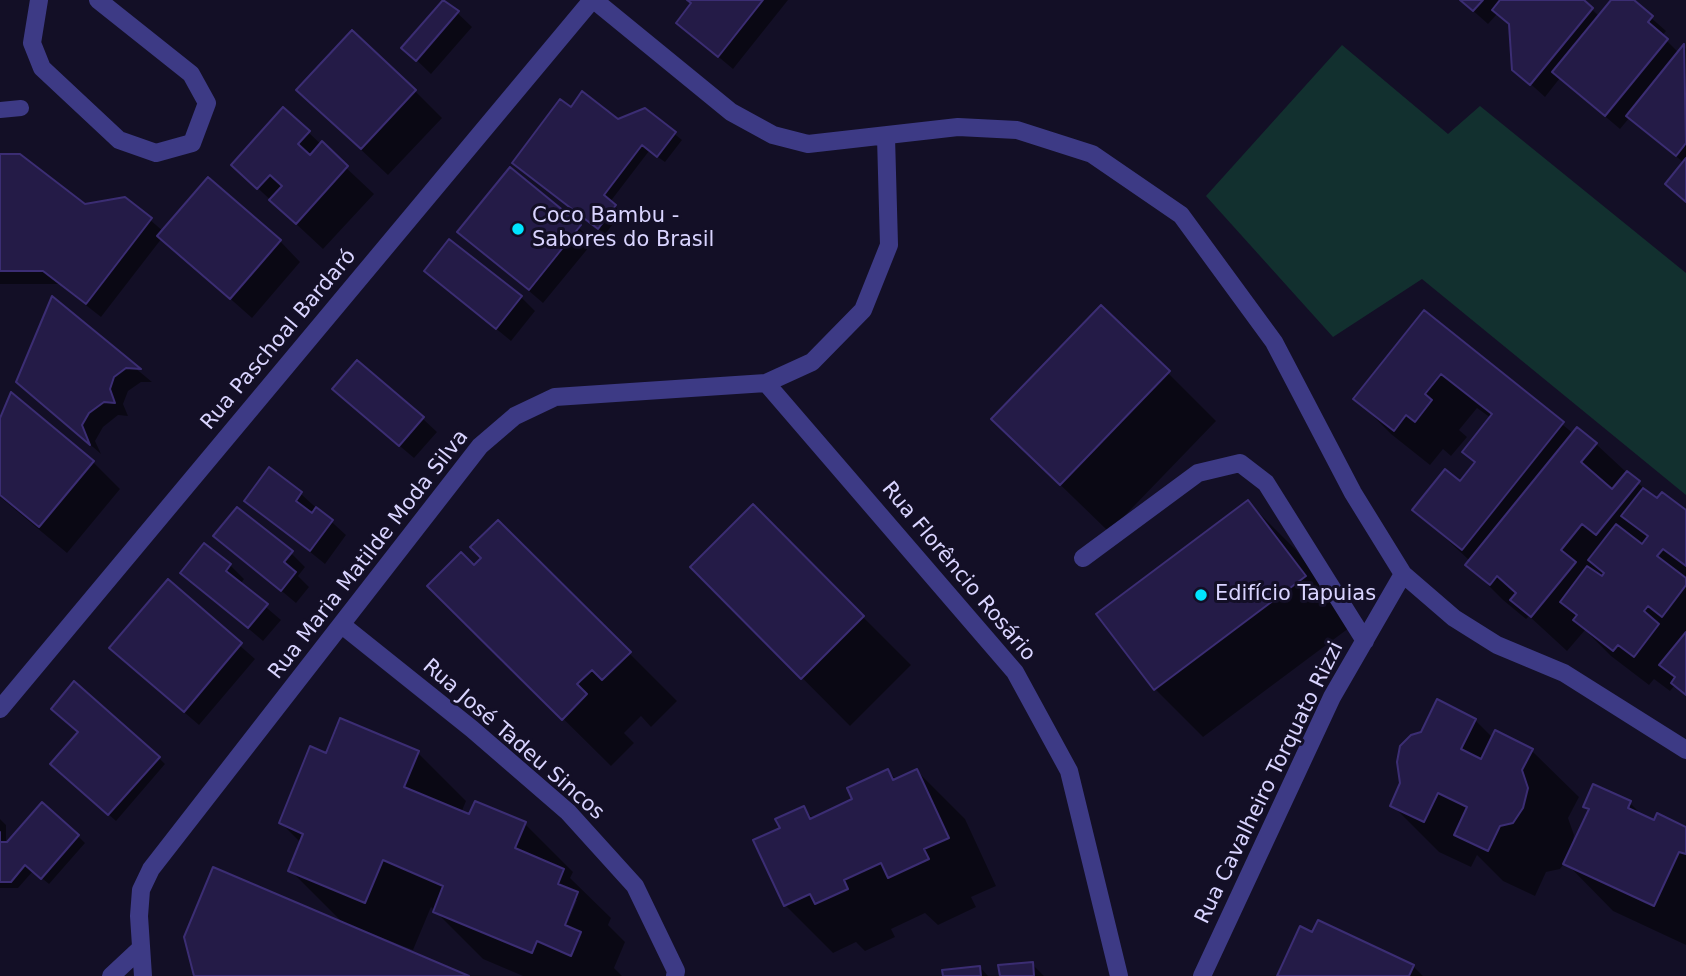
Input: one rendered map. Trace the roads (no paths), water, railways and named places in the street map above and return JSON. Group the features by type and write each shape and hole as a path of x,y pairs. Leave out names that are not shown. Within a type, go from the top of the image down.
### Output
{"street":[{"path":"39,0 32,43 42,68 109,131 119,140 156,153 192,143 207,103 191,74 98,0"},
{"path":"593,0 731,112 773,135 808,144 958,127 1017,130 1092,154 1181,215 1274,342 1353,493 1403,574 1454,618 1497,645 1564,673 1686,750"},
{"name":"Rua Paschoal Bardaró","path":"0,709 593,0"},
{"name":"Rua Maria Matilde Moda Silva","path":"143,976 141,890 151,869 480,446 515,416 555,397 766,383 812,362 863,310 889,245 886,137"},
{"name":"Rua Florêncio Rosário","path":"766,383 1015,672 1069,771 1119,976"},
{"path":"1083,558 1198,473 1240,463 1266,483 1365,641"},
{"name":"Rua Cavalheiro Torquato Rizzi","path":"1202,976 1332,698 1403,574"},
{"name":"Rua José Tadeu Sincos","path":"342,625 472,729 568,812 635,886 676,971 675,976"},
{"path":"111,976 141,948"}],"lane":[{"path":"0,110 21,108"}],"place":[{"name":"Coco Bambu - Sabores do Brasil","path":"518,229"},
{"name":"Edifício Tapuias","path":"1201,595"}]}
